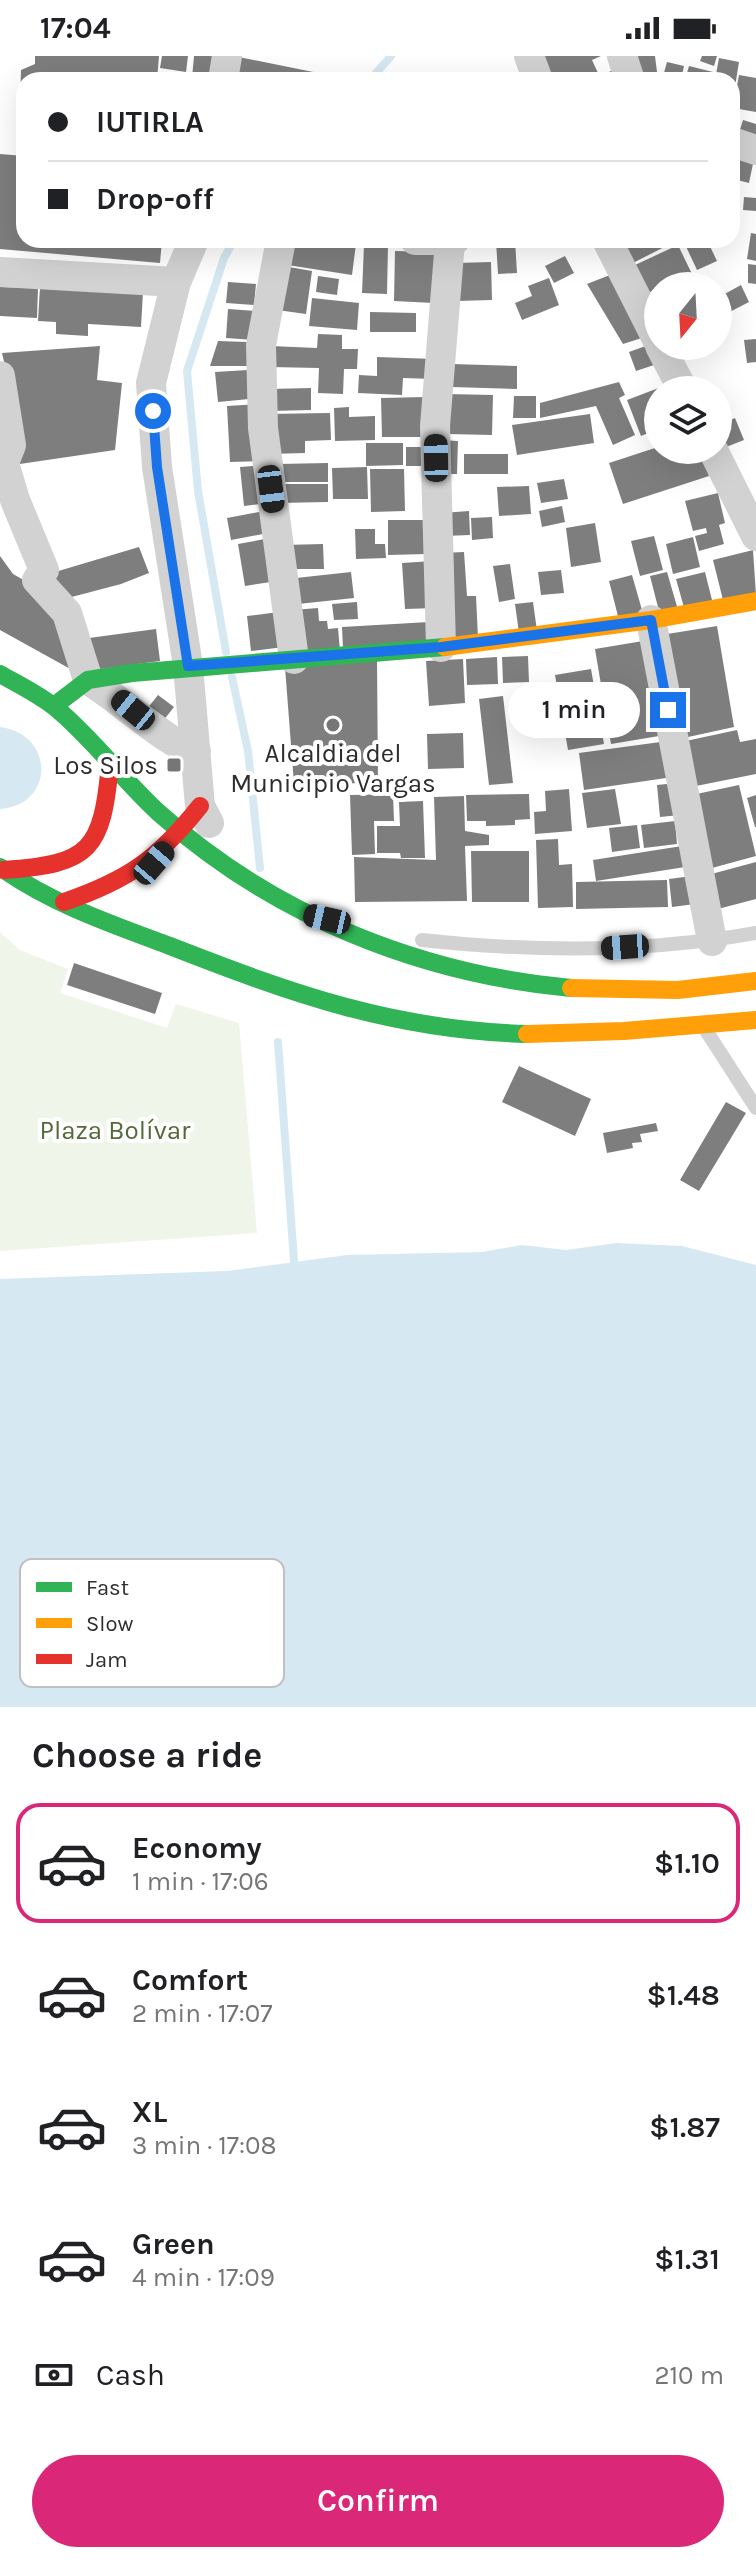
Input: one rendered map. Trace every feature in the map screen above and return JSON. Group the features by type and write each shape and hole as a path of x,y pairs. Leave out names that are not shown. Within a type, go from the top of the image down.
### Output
{"main road":[{"path":"54,706 88,680 201,666 441,647 651,620 756,601"},
{"path":"0,674 54,706 181,832 300,913 360,941 525,986 618,993 713,988 756,981"},
{"path":"2,869 66,864 87,851 101,828 110,764"},
{"path":"64,902 119,883 154,863 200,806"},
{"path":"2,869 64,902 285,991 404,1023 494,1034 607,1034 756,1020"}],"street":[{"path":"191,248 176,282 151,383 157,467 201,666 196,751 200,806 231,868"},
{"path":"279,248 261,345 263,428 281,660"},
{"path":"441,647 435,426 452,248"},
{"path":"611,248 644,314"},
{"path":"0,272 176,282"},
{"path":"0,376 11,445 4,463 7,493 44,570 37,580 67,613 88,680 114,695 167,737 196,751"},
{"path":"721,464 752,519"},
{"path":"651,620 712,941"}],"lane":[{"path":"300,913 408,939 505,949 596,949 712,941 756,933"},
{"path":"703,1025 756,1108"}],"green space":[{"name":"Plaza Bolívar","path":"0,932 20,950 68,969 60,993 167,1028 176,1004 239,1023 257,1233 0,1251"}],"shaded area":[{"path":"0,727 18,732 31,742 39,755 41,769 39,783 31,795 18,805 0,809"},
{"path":"617,1243 682,1246 756,1265 756,1707 0,1707 0,1279 227,1271 347,1255 482,1252 522,1245 566,1250"}],"building":[{"path":"35,56 159,56 158,72 21,72 35,64"},
{"path":"162,56 188,56 186,72 160,68"},
{"path":"194,56 219,56 218,72 193,72"},
{"path":"234,56 313,72 231,72"},
{"path":"544,56 601,56 592,60 598,72 546,72"},
{"path":"624,56 655,56 657,72 631,72"},
{"path":"702,56 717,56 714,66 700,61"},
{"path":"719,58 739,62 737,72 716,72"},
{"path":"667,62 684,66 683,72 664,72"},
{"path":"689,66 713,72 687,72"},
{"path":"740,75 756,78 756,112 740,109"},
{"path":"743,120 756,124 756,138 740,133"},
{"path":"740,151 755,154 749,183 740,181"},
{"path":"0,154 16,155 16,248 161,248 160,263 0,249"},
{"path":"744,197 756,198 756,211 743,210"},
{"path":"751,233 756,234 756,261 747,259"},
{"path":"283,248 355,248 352,275 281,264"},
{"path":"364,248 388,248 387,294 362,293"},
{"path":"496,248 515,248 517,273 498,274"},
{"path":"625,248 662,248 629,265"},
{"path":"672,248 679,248 691,272 644,272 644,285 635,265"},
{"path":"687,248 711,248 717,261 697,270"},
{"path":"395,251 435,252 434,303 394,301"},
{"path":"565,256 574,273 554,283 545,266"},
{"path":"491,262 492,300 457,301 456,263"},
{"path":"748,264 756,265 756,284 748,283"},
{"path":"283,266 312,271 306,314 277,310"},
{"path":"615,273 644,328 644,337 623,344 587,284"},
{"path":"318,276 339,279 337,295 316,292"},
{"path":"549,278 559,305 522,320 515,303 532,296 528,286"},
{"path":"228,282 256,284 254,305 226,303"},
{"path":"741,285 749,302 732,311 732,290"},
{"path":"0,287 38,288 37,318 0,316"},
{"path":"40,287 143,292 141,327 88,324 88,336 56,334 56,322 38,321"},
{"path":"312,298 359,303 357,330 309,326"},
{"path":"228,309 256,311 254,340 226,338"},
{"path":"370,312 416,313 416,332 370,332"},
{"path":"318,334 342,335 342,349 358,349 357,369 344,369 343,394 318,393 319,368 270,367 271,346 317,348"},
{"path":"756,339 756,362 747,363 744,340"},
{"path":"218,341 247,342 247,366 210,366"},
{"path":"100,346 97,380 122,383 115,450 13,465 14,405 2,353"},
{"path":"644,347 644,360 659,360 660,363 636,371 629,352"},
{"path":"377,357 435,359 434,379 403,378 402,395 358,393 359,375 377,376"},
{"path":"452,364 517,366 517,389 451,387"},
{"path":"248,370 249,399 218,402 215,372"},
{"path":"619,382 625,395 619,398 635,435 613,445 596,406 540,418 540,403"},
{"path":"311,388 311,410 270,411 269,389"},
{"path":"447,394 493,395 492,435 447,434"},
{"path":"644,394 644,435 641,436 627,400"},
{"path":"514,396 536,396 536,418 513,418"},
{"path":"425,397 426,437 382,437 381,398"},
{"path":"259,404 261,461 230,462 227,406"},
{"path":"349,407 349,417 375,416 375,440 335,441 334,408"},
{"path":"330,413 331,440 305,441 305,453 269,454 268,414"},
{"path":"590,414 594,443 517,455 512,425"},
{"path":"735,418 744,440 732,445 732,419"},
{"path":"439,440 458,441 457,474 439,474"},
{"path":"366,443 403,443 403,465 366,466"},
{"path":"406,447 429,447 429,466 406,466"},
{"path":"644,452 644,464 705,464 709,476 623,504 609,463"},
{"path":"464,454 508,454 508,474 464,474"},
{"path":"328,463 328,482 278,482 278,464"},
{"path":"264,465 268,503 244,506 240,467"},
{"path":"367,467 368,499 333,499 332,468"},
{"path":"370,469 404,469 405,511 371,512"},
{"path":"564,479 568,499 541,503 537,483"},
{"path":"278,484 328,484 328,502 278,503"},
{"path":"529,486 531,514 499,516 497,487"},
{"path":"718,493 725,523 719,525 724,544 699,551 695,536 707,533 706,528 693,531 685,501"},
{"path":"562,506 565,522 542,527 539,511"},
{"path":"264,511 268,533 231,540 227,518"},
{"path":"469,511 470,535 444,536 442,513"},
{"path":"492,517 493,538 472,540 471,518"},
{"path":"388,520 427,520 427,554 388,555"},
{"path":"595,523 601,562 571,567 566,528"},
{"path":"355,529 375,529 375,544 385,544 386,558 356,559"},
{"path":"654,536 663,570 640,576 631,541"},
{"path":"693,537 700,567 673,574 666,544"},
{"path":"270,538 277,581 245,586 238,544"},
{"path":"323,544 324,569 285,569 284,545"},
{"path":"139,547 149,573 121,584 64,599 45,575"},
{"path":"753,550 756,595 724,604 713,560"},
{"path":"464,552 467,596 476,596 478,638 446,640 442,553"},
{"path":"0,556 13,574 38,588 66,629 74,671 0,630"},
{"path":"433,561 436,608 405,609 402,563"},
{"path":"510,564 515,599 499,602 493,566"},
{"path":"561,570 564,593 541,595 538,572"},
{"path":"351,572 354,598 289,605 287,579"},
{"path":"667,572 678,610 660,615 650,576"},
{"path":"705,572 713,604 685,611 676,579"},
{"path":"632,575 644,617 620,624 609,581"},
{"path":"357,602 358,619 334,620 332,604"},
{"path":"533,602 537,631 519,633 515,604"},
{"path":"318,608 319,621 327,621 328,629 338,628 340,651 296,653 293,610"},
{"path":"279,612 284,647 251,651 247,616"},
{"path":"429,622 431,644 343,649 342,627"},
{"path":"717,626 734,727 679,739 661,635"},
{"path":"156,629 160,661 93,670 89,638"},
{"path":"649,640 665,735 611,744 595,649"},
{"path":"528,656 529,682 503,683 502,657"},
{"path":"497,657 498,684 467,685 466,659"},
{"name":"Alcaldia del Municipio Vargas","path":"377,659 378,783 294,784 285,667"},
{"path":"463,659 465,703 429,706 426,661"},
{"path":"591,669 604,744 568,750 555,675"},
{"path":"158,695 174,707 163,721 147,709"},
{"path":"503,696 513,783 489,785 479,699"},
{"path":"737,730 740,742 756,739 756,774 691,787 681,742"},
{"path":"463,733 464,768 428,769 427,734"},
{"path":"668,741 673,777 584,790 579,753"},
{"path":"677,783 680,815 660,817 657,785"},
{"path":"739,785 756,856 701,871 687,796"},
{"path":"569,789 572,831 535,834 534,812 546,811 545,791"},
{"path":"615,789 621,824 587,828 582,793"},
{"path":"393,794 394,821 374,821 375,854 352,855 350,795"},
{"path":"529,794 530,819 515,820 515,825 486,826 486,821 467,821 466,795"},
{"path":"756,795 756,827 755,827 747,798"},
{"path":"464,796 465,831 489,835 489,845 465,846 467,901 355,902 354,857 436,860 434,797"},
{"path":"423,801 425,858 401,858 400,853 377,853 377,826 400,826 399,802"},
{"path":"675,821 677,844 644,848 641,825"},
{"path":"637,825 640,848 612,852 609,828"},
{"path":"558,839 559,865 572,864 573,907 538,908 536,840"},
{"path":"682,846 685,867 596,881 593,860"},
{"path":"471,851 529,851 529,902 472,902"},
{"path":"756,862 756,899 714,910 704,876"},
{"path":"692,876 695,904 672,907 669,879"},
{"path":"667,880 668,907 576,909 576,882"},
{"path":"74,963 162,993 155,1014 67,985"},
{"path":"519,1066 591,1099 575,1136 502,1102"},
{"path":"726,1102 746,1113 699,1191 680,1180"},
{"path":"656,1123 658,1131 640,1134 642,1142 632,1143 633,1148 607,1153 603,1133"}],"waterway":[{"path":"377,72 391,56"},
{"path":"226,652 198,491 187,371 230,248"},
{"path":"232,677 248,751 260,868"},
{"path":"278,1042 294,1261"}],"traffic: fast":[{"path":"54,706 88,680 132,673 445,647"},
{"path":"0,674 57,709 159,813 203,849 299,910 351,934 459,969 514,981 571,988"},
{"path":"0,867 40,892 82,912 302,994 388,1017 432,1025 527,1034"}],"traffic: slow":[{"path":"445,647 651,620 756,601"},
{"path":"571,988 678,990 756,981"},
{"path":"527,1034 624,1031 756,1020"}],"traffic: jam":[{"path":"4,870 56,863 87,847 96,834 102,816 110,764"},
{"path":"64,902 106,885 140,866 170,840 200,806"}],"place":[{"name":"Alcaldia del Municipio Vargas","path":"333,725"},
{"name":"Los Silos","path":"174,765"}],"route":[{"path":"153,411 157,467 188,666 441,647 651,620 668,710"}]}
